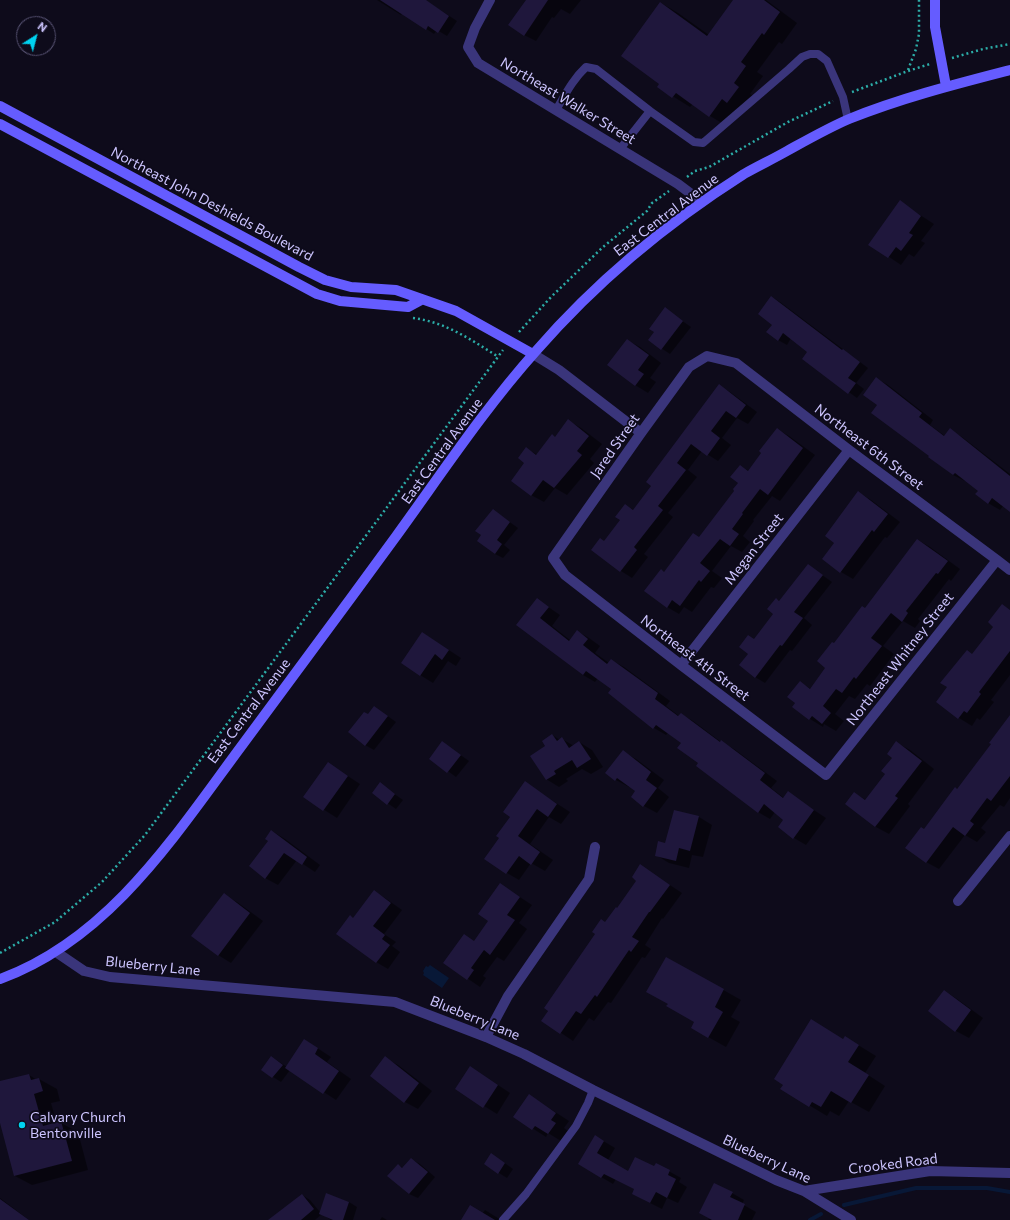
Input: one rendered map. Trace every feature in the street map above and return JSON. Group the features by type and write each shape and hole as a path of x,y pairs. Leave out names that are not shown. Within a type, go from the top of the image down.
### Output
{"main road":[{"path":"935,0 935,27 946,86"},
{"name":"East Central Avenue","path":"0,979 17,973 56,952 93,924 144,875 298,670 484,415 533,354 563,320 590,294 652,239 702,202 747,172 825,130 895,102 946,86 1010,70"},
{"name":"Northeast John Deshields Boulevard","path":"0,106 292,264 326,280 351,286 396,290 456,311 533,354"},
{"name":"Northeast John Deshields Boulevard","path":"0,124 317,294 340,301 408,308 421,300"}],"street":[{"name":"Northeast Walker Street","path":"487,1 468,47 478,63 678,184 702,202"},
{"path":"533,354 559,370 640,433"},
{"name":"Jared Street","path":"554,558 640,433 690,367 707,356"},
{"name":"Northeast 6th Street","path":"707,356 736,363 849,450 1010,570"},
{"name":"Megan Street","path":"680,665 849,450"},
{"name":"Northeast 4th Street","path":"554,558 565,575 680,665 826,775"},
{"name":"Northeast Whitney Street","path":"826,775 996,560"},
{"path":"958,901 1010,836"},
{"path":"486,1037 508,996 588,878 595,846"},
{"name":"Blueberry Lane","path":"56,952 84,971 110,977 395,1002 486,1037 524,1054 593,1090 776,1180 804,1191 851,1220"},
{"name":"Crooked Road","path":"804,1191 930,1171 1010,1172"}],"lane":[{"path":"556,110 580,72 586,67 596,69 650,111 694,142 703,143 790,70 802,57 810,54 818,54 827,61 843,96 848,120"},
{"path":"620,149 650,111"},
{"path":"503,1220 526,1194 576,1126 593,1090"}],"path":[{"path":"908,71 916,49 919,34 919,0"}],"water":[{"path":"430,965 449,978 442,988 423,975 423,971 426,966 428,967"}],"building":[{"path":"380,0 426,0 449,16 438,33 428,26 426,30"},
{"path":"526,0 548,0 524,36 508,25"},
{"path":"733,0 764,0 780,12 764,35 762,33 741,62 746,66 734,83 739,87 727,103 722,99 709,117 676,93 672,98 657,87 659,84 621,56 660,2 707,36"},
{"path":"900,200 921,216 909,233 913,235 901,251 896,247 888,258 868,245"},
{"path":"771,296 860,362 848,378 856,383 848,394 802,359 807,352 783,333 778,341 766,332 772,325 758,314"},
{"path":"665,307 683,321 661,350 648,340 654,332 649,329"},
{"path":"627,339 649,355 638,370 644,374 635,386 607,365"},
{"path":"876,377 922,413 919,417 944,436 950,428 1010,476 1010,512 992,498 988,504 975,494 978,491 955,473 953,475 871,413 877,405 863,395"},
{"path":"719,384 746,405 736,418 726,411 711,431 720,438 707,456 691,444 677,463 686,470 658,506 663,510 634,547 637,550 620,572 591,550 600,538 604,541 620,520 615,517 625,504 633,510 651,486 646,482"},
{"path":"568,419 589,436 577,451 582,455 554,488 543,480 531,496 511,481 524,463 518,458 526,447 536,455 552,434 555,437"},
{"path":"777,428 803,448 768,495 760,489 742,513 743,514 732,529 739,534 730,546 720,539 700,563 710,571 701,582 699,580 680,606 672,600 667,608 644,591 661,569 664,572 693,533 699,537 734,491 733,489 738,483 730,477 740,465 748,471 761,453 759,451"},
{"path":"858,491 888,514 874,532 872,530 840,573 822,559 834,543 825,536"},
{"path":"493,509 510,522 497,540 502,544 495,554 477,541 481,535 475,531"},
{"path":"917,539 948,561 938,574 936,573 906,611 908,613 902,622 891,613 871,638 882,646 856,679 854,677 842,693 836,689 823,706 831,713 822,724 812,716 809,720 792,707 795,703 787,697 800,681 810,689 825,668 817,661 832,642 834,643 862,606 865,608"},
{"path":"808,564 823,575 794,612 803,618 755,678 739,665 748,654 739,647 748,635 754,639 773,614 767,609 776,598 779,601"},
{"path":"537,598 549,607 540,618 569,641 577,630 588,639 583,645 607,664 611,659 658,693 655,699 678,716 681,713 720,742 721,740 765,773 760,780 783,798 788,791 814,810 793,839 778,827 783,820 764,804 758,813 696,766 698,763 677,748 681,743 656,725 653,729 608,693 611,689 586,671 583,675 516,625"},
{"path":"1002,604 1010,610 1010,651 979,692 981,694 967,713 964,711 958,719 936,702 947,687 940,683 967,650 972,654 993,627 988,622"},
{"path":"422,632 449,650 442,660 435,654 420,676 401,663"},
{"path":"374,706 388,716 365,746 348,732 364,712 368,714"},
{"path":"1010,715 1010,776 991,801 987,798 970,821 974,824 965,836 953,827 926,863 905,848 921,827 924,829 955,787 957,789 991,744 989,743"},
{"path":"552,734 557,741 562,737 569,748 579,741 591,759 577,768 572,760 554,771 556,774 546,780 530,756 545,746 542,741"},
{"path":"442,741 461,755 447,773 429,759"},
{"path":"896,741 922,761 895,796 898,798 875,827 845,804 854,792 865,800 885,774 881,771 892,758 887,754"},
{"path":"623,750 651,772 646,780 657,788 643,807 631,797 635,791 617,778 615,781 605,773"},
{"path":"328,762 348,776 323,811 303,797"},
{"path":"525,781 557,804 548,817 537,809 518,836 540,852 531,865 519,856 506,874 484,859 499,838 496,836 510,817 503,812"},
{"path":"380,782 395,794 387,805 372,793"},
{"path":"674,810 699,816 690,851 679,848 676,861 655,856 658,841 665,843"},
{"path":"271,830 307,857 302,865 284,853 265,879 249,866 268,841 265,839"},
{"path":"640,864 670,885 632,937 639,941 631,952 629,950 597,997 595,995 581,1014 576,1011 560,1034 541,1021 548,1011 544,1008 595,934 592,932 601,919 605,922 636,881 632,877"},
{"path":"500,883 520,897 507,915 515,920 490,955 484,950 471,968 474,970 467,980 443,963 464,934 474,941 488,921 478,914"},
{"path":"374,890 391,903 373,926 385,935 382,939 390,945 376,963 336,934 350,915 353,918"},
{"path":"224,893 250,913 218,956 191,936"},
{"path":"666,957 724,989 715,1007 723,1012 708,1038 691,1028 694,1022 666,1006 668,1004 646,992"},
{"path":"944,990 971,1010 955,1032 928,1011"},
{"path":"811,1019 843,1039 845,1036 859,1045 848,1062 869,1075 851,1103 831,1091 821,1107 812,1102 809,1107 780,1089 783,1085 774,1079"},
{"path":"304,1039 318,1048 315,1054 339,1071 323,1094 285,1068"},
{"path":"271,1056 283,1065 272,1078 261,1070"},
{"path":"385,1056 419,1083 404,1103 370,1076"},
{"path":"470,1066 498,1085 483,1108 455,1089"},
{"name":"Calvary Church Bentonville","path":"29,1074 31,1080 39,1078 43,1091 34,1094 43,1126 61,1121 72,1161 14,1176 0,1123 0,1081"},
{"path":"529,1094 556,1113 551,1120 556,1123 548,1134 535,1126 532,1130 513,1117"},
{"path":"595,1135 604,1141 597,1153 628,1171 635,1157 654,1166 656,1163 670,1170 668,1175 676,1179 667,1198 656,1192 650,1203 632,1194 634,1189 604,1174 601,1178 578,1164"},
{"path":"491,1153 505,1163 498,1174 484,1164"},
{"path":"411,1158 428,1172 409,1194 387,1176 398,1164 402,1168"},
{"path":"714,1183 733,1192 730,1197 745,1204 738,1220 712,1220 699,1213"},
{"path":"326,1193 349,1202 343,1220 333,1220 319,1214"},
{"path":"302,1194 314,1209 301,1220 268,1220"},
{"path":"0,1199 29,1220 0,1220"},
{"path":"470,1205 495,1220 461,1220"}],"waterway":[{"path":"844,1205 916,1188 987,1188 1010,1192"},
{"path":"810,1220 821,1214"}],"place":[{"name":"Calvary Church Bentonville","path":"22,1125"}]}
